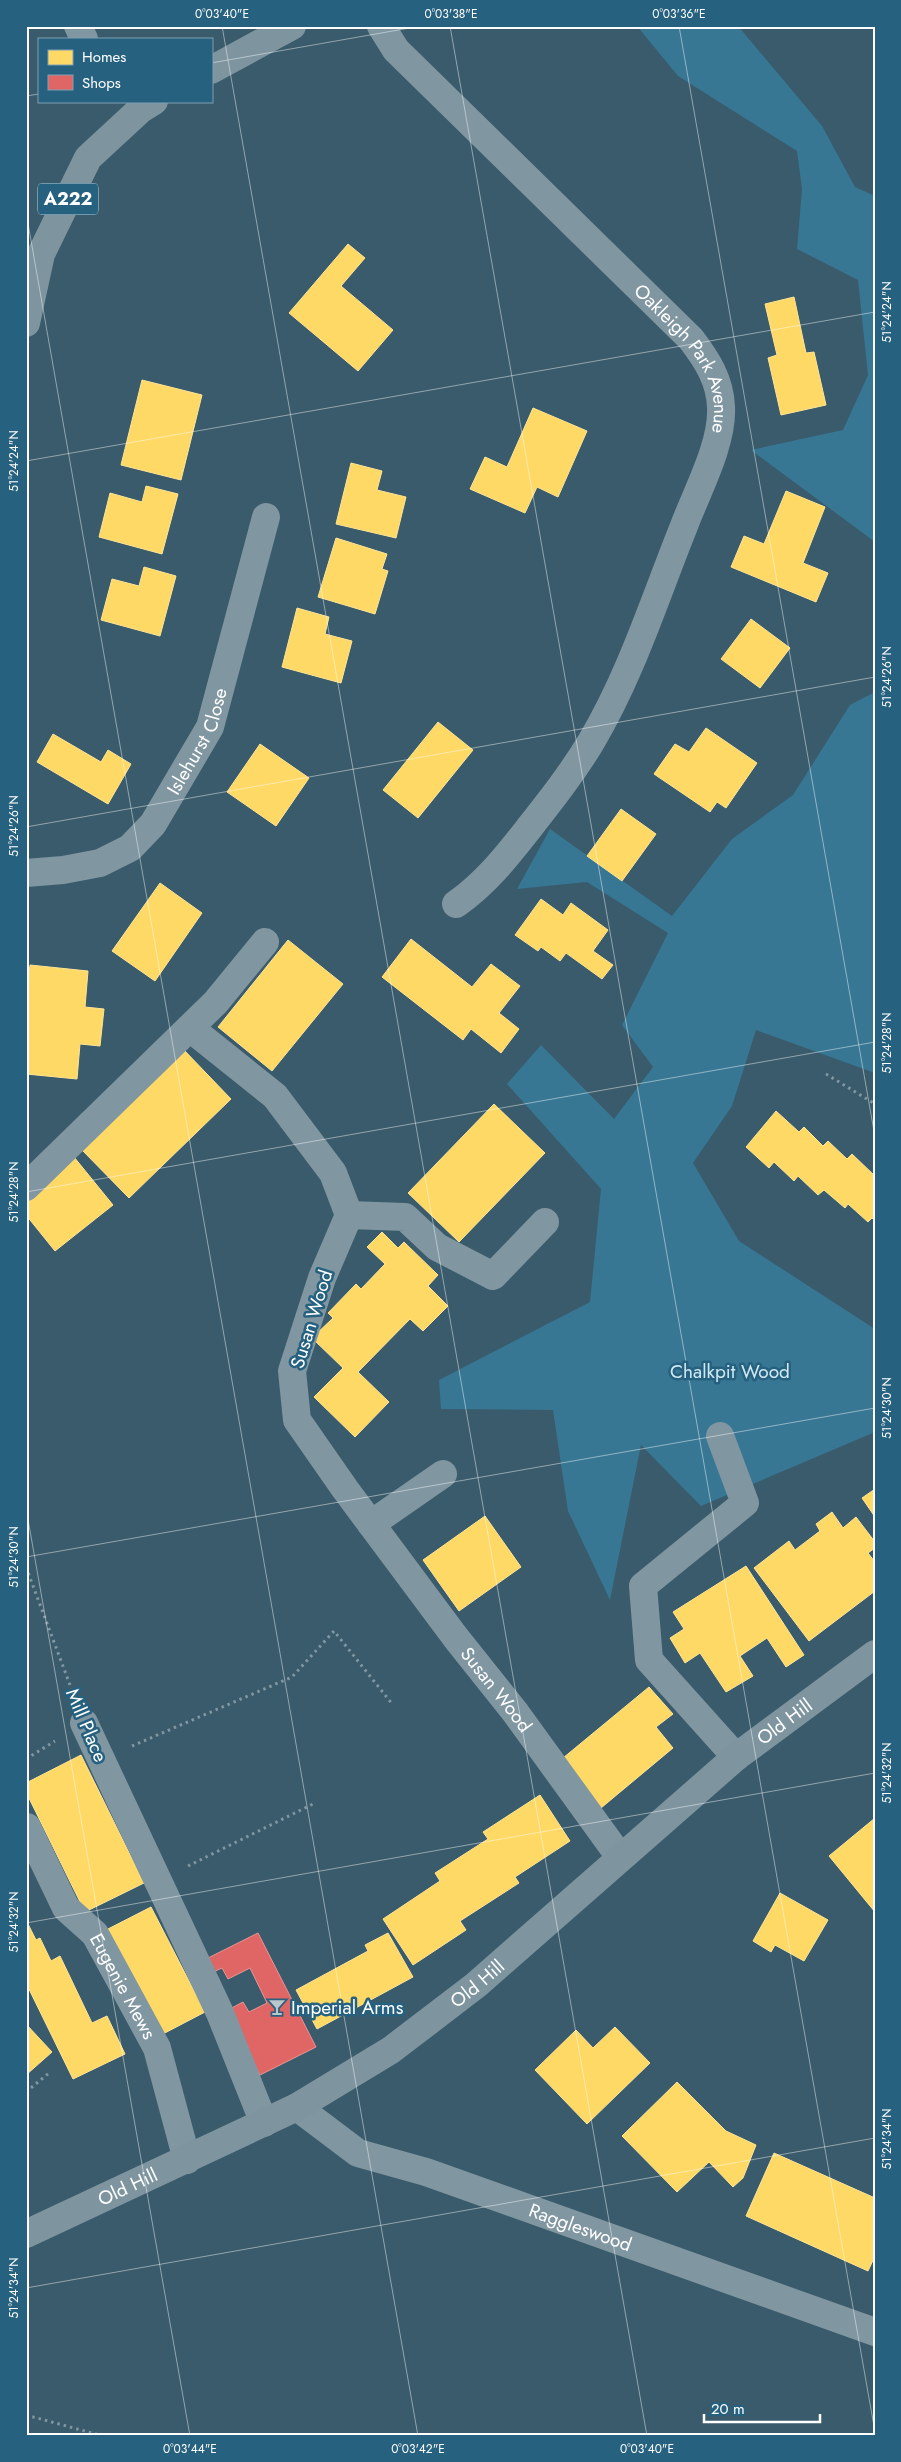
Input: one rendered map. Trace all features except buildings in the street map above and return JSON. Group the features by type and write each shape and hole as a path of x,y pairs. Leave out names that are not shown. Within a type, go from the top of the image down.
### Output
{"main road":[{"path":"212,69 292,26"},
{"name":"A222","path":"26,324 41,254 88,158 143,104"},
{"name":"Old Hill","path":"26,2234 187,2160 296,2107 391,2050 468,1991 550,1922 620,1857 736,1758 875,1654"}],"street":[{"path":"78,26 84,38"},
{"name":"Oakleigh Park Avenue","path":"381,26 396,50 691,339 709,363 718,386 721,407 720,424 712,454 641,635 617,691 592,740 568,778 504,859 473,892 456,904"},
{"name":"Islehurst Close","path":"26,873 63,870 100,863 130,848 153,824 210,727 266,516"},
{"path":"26,1187 215,1003 265,942"},
{"path":"190,1028 275,1096 333,1173 348,1215 405,1217 437,1247 493,1276 545,1222"},
{"name":"Susan Wood","path":"348,1215 322,1278 292,1372 297,1420 371,1524 456,1638 515,1712 620,1857"},
{"path":"720,1436 745,1503 643,1586 649,1660 736,1758"},
{"path":"371,1524 443,1474"},
{"name":"Mill Place","path":"84,1723 220,2014 264,2123"},
{"name":"Eugenie Mews","path":"27,1827 66,1908 95,1934 157,2048 187,2160"},
{"name":"Raggleswood","path":"296,2107 358,2153 426,2172 875,2332"}],"path":[{"path":"826,1074 875,1104"},
{"name":"Mill Place","path":"26,1566 84,1723"},
{"name":"Mill Place","path":"132,1746 292,1677 334,1631 394,1706"},
{"path":"158,1880 315,1803"},
{"path":"26,2092 49,2073"},
{"path":"26,2415 103,2436"}],"green space":[{"path":"637,26 738,26 822,126 855,187 875,196 875,542 751,450 843,430 868,375 858,280 797,249 802,189 797,151 678,76"},
{"name":"Chalkpit Wood","path":"875,692 875,1073 756,1030 732,1106 693,1163 739,1241 875,1329 875,1432 701,1506 641,1445 610,1600 568,1511 553,1410 441,1409 439,1380 590,1302 601,1189 507,1084 541,1045 614,1119 653,1067 622,1025 668,933 587,882 517,889 550,829 672,916 732,839 793,795 850,705"}],"place":[{"name":"Imperial Arms","path":"277,2007"}]}
